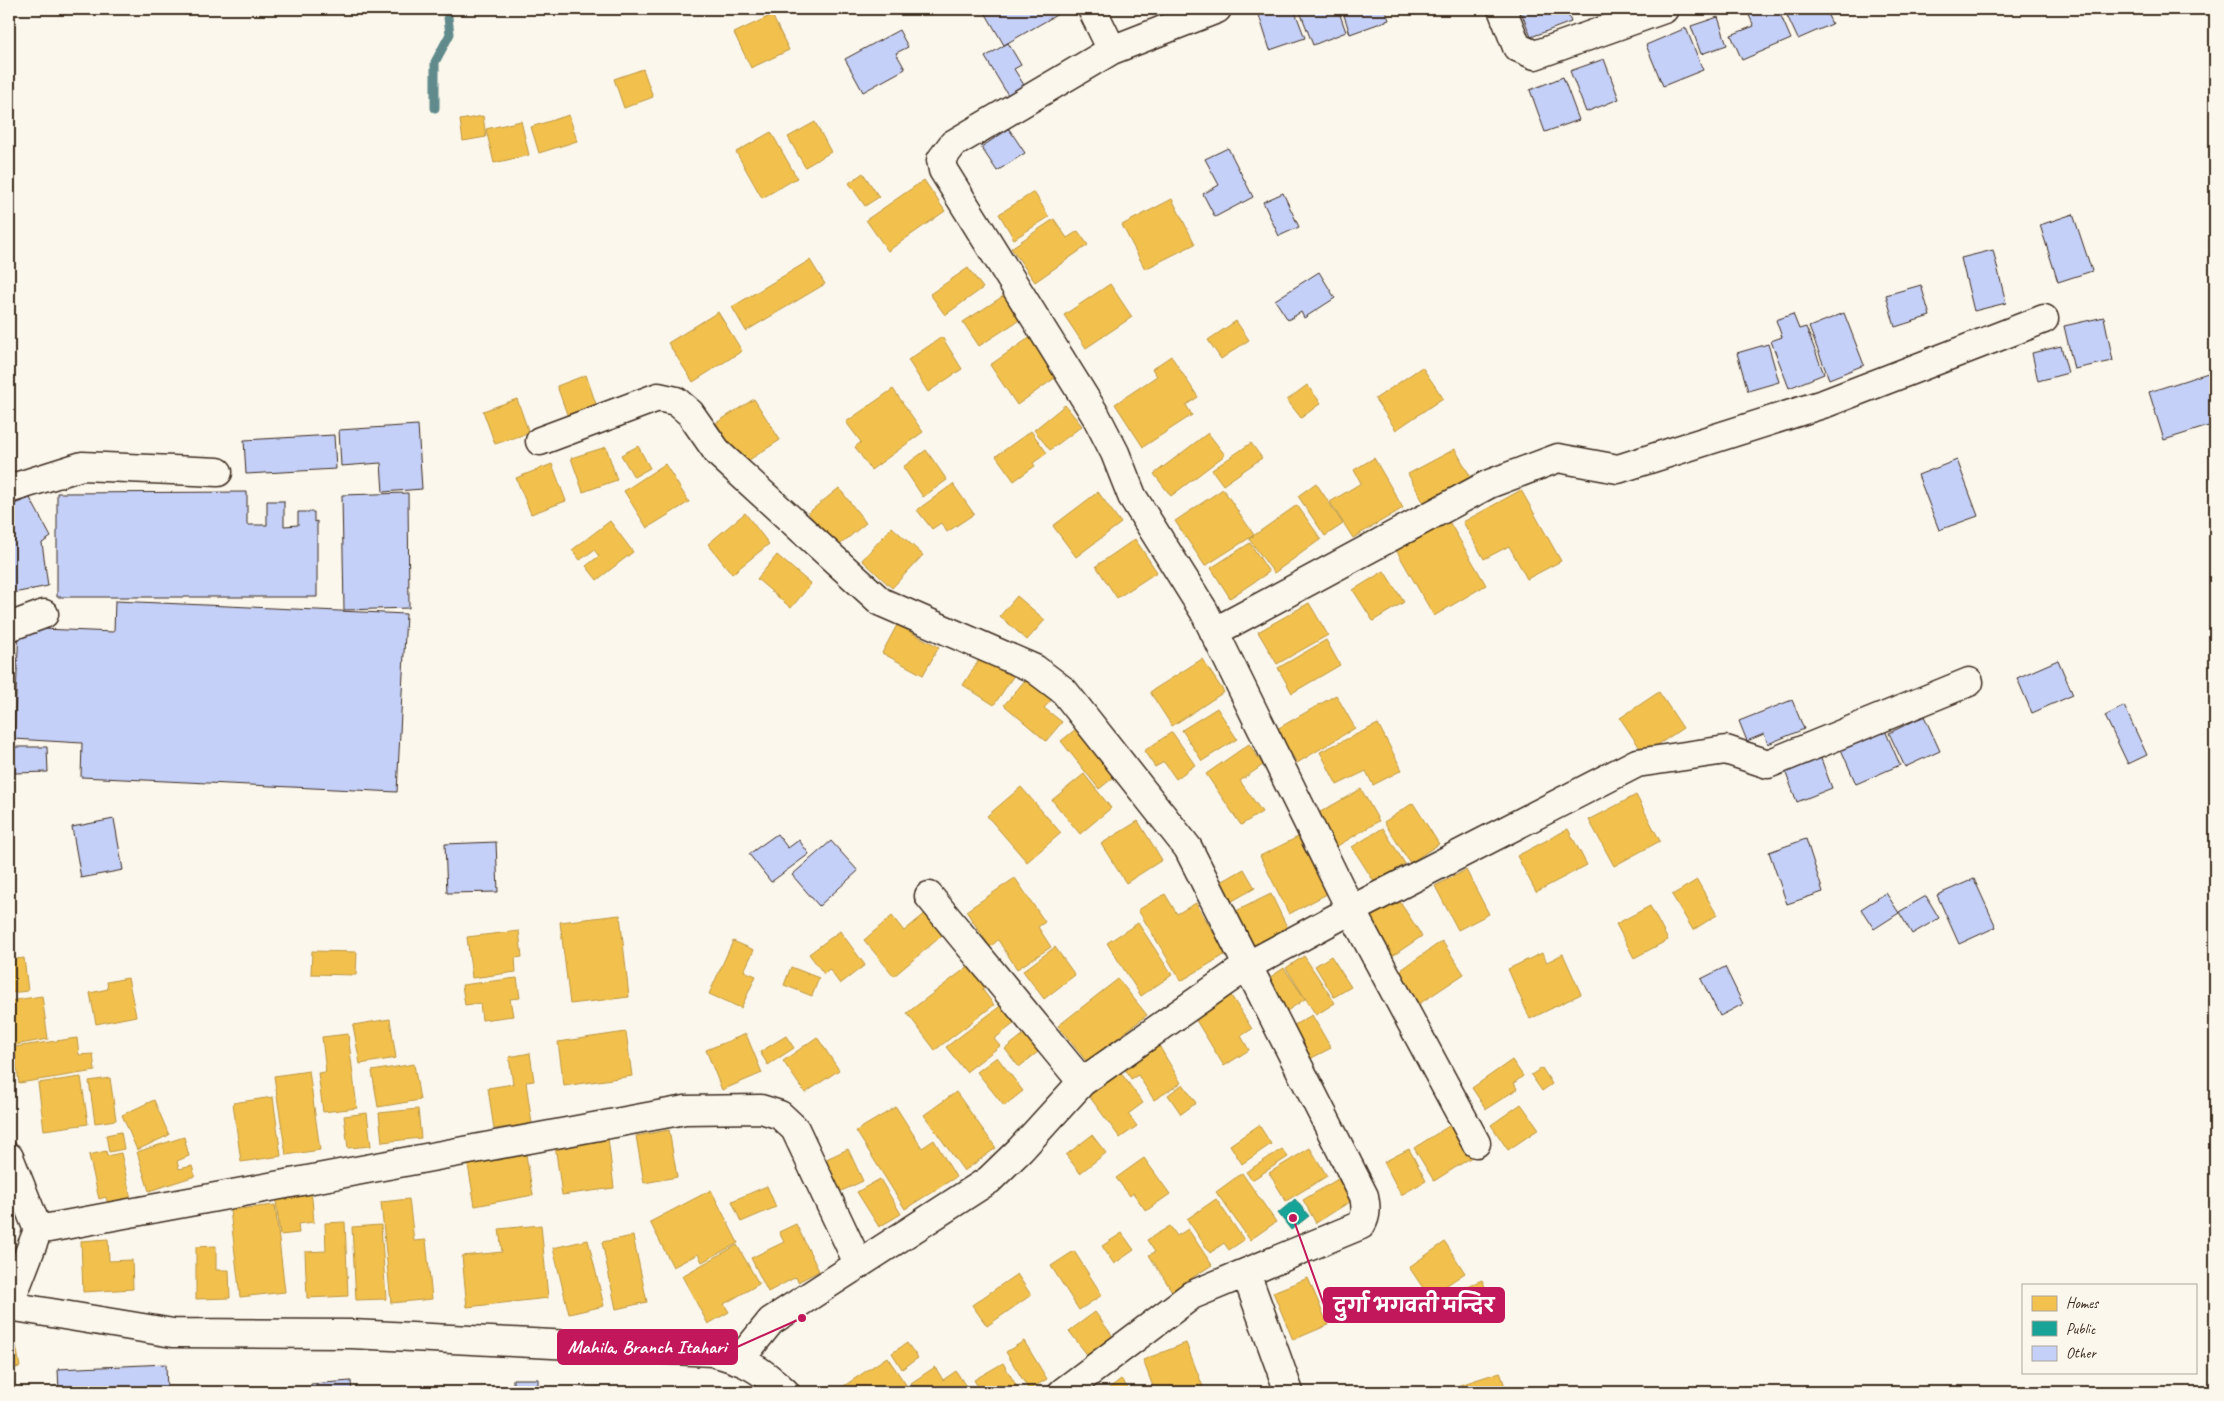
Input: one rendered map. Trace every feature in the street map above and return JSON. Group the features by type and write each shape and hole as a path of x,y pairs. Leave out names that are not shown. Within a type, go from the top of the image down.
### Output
{"street":[{"path":"1092,9 1112,50"},
{"path":"1217,9 1112,50 953,144 941,160 943,170 1096,416 1115,453 1132,496 1204,611 1351,910 1476,1143"},
{"path":"1502,9 1517,47 1535,55 1664,9"},
{"path":"1214,632 1489,484 1558,458 1618,469 1826,403 2044,319"},
{"path":"540,441 658,397 676,400 690,413 718,453 881,602 1034,669 1064,691 1188,848 1364,1196 1365,1218 1361,1225 1192,1295 1064,1392"},
{"path":"9,489 82,466 218,472"},
{"path":"9,628 44,614"},
{"path":"740,1359 771,1321 988,1180 1020,1150 1082,1082 1246,966 1638,763 1726,750 1768,764 1969,682"},
{"path":"929,896 1082,1082"},
{"path":"38,1230 685,1110 761,1110 780,1115 795,1129 858,1263"},
{"path":"9,1156 38,1230 9,1306 173,1333 352,1334 712,1352 740,1359 764,1373 785,1392"},
{"path":"1246,1273 1289,1392"}],"building: Homes":[{"path":"772,15 789,50 751,68 734,33"},
{"path":"643,69 653,97 624,108 614,79"},
{"path":"569,115 577,141 539,153 531,127"},
{"path":"483,116 486,137 463,141 460,120"},
{"path":"521,121 529,155 494,163 486,129"},
{"path":"815,122 831,152 805,167 788,137"},
{"path":"771,132 797,178 762,198 736,152"},
{"path":"863,173 879,197 865,206 849,183"},
{"path":"924,180 945,211 888,251 866,220"},
{"path":"1034,192 1049,217 1014,239 999,214"},
{"path":"1172,199 1195,244 1145,269 1122,225"},
{"path":"1054,219 1067,238 1078,231 1088,245 1035,282 1011,248"},
{"path":"810,260 825,284 746,331 732,307"},
{"path":"968,268 983,288 945,315 930,294"},
{"path":"1110,284 1132,317 1086,348 1064,315"},
{"path":"1005,295 1021,319 979,346 963,322"},
{"path":"718,312 742,351 693,382 668,343"},
{"path":"1236,321 1249,340 1221,359 1208,340"},
{"path":"1032,336 1059,375 1017,405 990,365"},
{"path":"942,337 962,369 928,392 908,360"},
{"path":"1171,356 1198,397 1186,405 1192,415 1143,447 1115,404 1157,376 1152,369"},
{"path":"1422,367 1443,398 1396,430 1375,399"},
{"path":"586,375 597,407 568,417 557,386"},
{"path":"1307,385 1321,403 1301,418 1287,400"},
{"path":"893,389 923,432 871,470 855,447 861,442 846,422"},
{"path":"517,399 529,433 495,444 483,411"},
{"path":"754,399 780,440 743,464 716,423"},
{"path":"1065,405 1082,426 1050,450 1034,430"},
{"path":"1031,431 1047,453 1033,463 1035,466 1014,481 996,456"},
{"path":"1208,433 1225,455 1171,496 1154,474"},
{"path":"1251,443 1262,458 1223,485 1212,470"},
{"path":"638,446 650,468 634,477 621,455"},
{"path":"606,447 617,480 583,492 571,458"},
{"path":"1455,449 1474,483 1427,509 1408,474"},
{"path":"926,450 947,480 923,497 903,467"},
{"path":"1374,458 1403,508 1353,538 1330,502 1361,483 1354,470"},
{"path":"552,464 566,501 531,514 516,478"},
{"path":"665,464 689,502 647,528 624,491"},
{"path":"1316,483 1343,524 1325,536 1298,496"},
{"path":"953,484 974,514 947,532 941,523 932,529 917,510"},
{"path":"839,488 866,523 836,548 808,513"},
{"path":"1223,489 1254,535 1205,566 1175,521"},
{"path":"1521,490 1561,561 1527,579 1509,546 1484,559 1463,522"},
{"path":"1098,492 1121,523 1076,557 1053,526"},
{"path":"1297,505 1321,539 1274,573 1249,539"},
{"path":"745,513 769,544 732,574 708,544"},
{"path":"1447,518 1486,585 1434,616 1395,548"},
{"path":"610,521 633,552 597,580 586,566 599,556 594,550 580,560 572,550"},
{"path":"892,527 923,555 892,588 862,560"},
{"path":"1135,539 1157,572 1117,598 1096,566"},
{"path":"1250,543 1269,572 1230,598 1211,568"},
{"path":"777,555 811,584 791,608 757,579"},
{"path":"1384,571 1404,602 1373,621 1353,590"},
{"path":"1017,596 1045,620 1027,640 1000,616"},
{"path":"1309,603 1328,635 1277,664 1258,632"},
{"path":"897,625 939,647 923,675 882,653"},
{"path":"1326,640 1340,665 1292,693 1278,668"},
{"path":"982,655 1014,675 994,705 963,685"},
{"path":"1202,659 1224,692 1172,726 1150,692"},
{"path":"1027,678 1052,699 1044,708 1062,722 1046,741 1004,705"},
{"path":"1659,692 1683,728 1644,754 1620,718"},
{"path":"1336,695 1355,728 1297,763 1277,729"},
{"path":"1217,708 1237,739 1202,761 1182,730"},
{"path":"1378,724 1402,770 1373,785 1366,771 1337,785 1320,752"},
{"path":"1081,725 1119,773 1099,789 1061,741"},
{"path":"1172,732 1195,765 1176,779 1164,762 1155,767 1144,751"},
{"path":"1249,744 1263,765 1240,781 1262,812 1241,825 1206,774"},
{"path":"1084,774 1111,808 1080,834 1052,800"},
{"path":"1021,787 1061,833 1027,862 987,816"},
{"path":"1361,789 1379,821 1334,848 1315,815"},
{"path":"1636,795 1660,841 1614,866 1589,820"},
{"path":"1413,803 1439,844 1410,863 1384,822"},
{"path":"1138,821 1162,860 1126,883 1101,844"},
{"path":"1383,828 1405,864 1375,883 1352,847"},
{"path":"1568,829 1587,865 1536,892 1517,856"},
{"path":"1298,837 1327,894 1289,914 1260,856"},
{"path":"1244,869 1255,888 1227,904 1216,885"},
{"path":"1466,870 1489,914 1458,930 1435,886"},
{"path":"1015,878 1045,922 1038,927 1051,947 1017,969 998,940 990,947 966,911"},
{"path":"1697,880 1717,915 1693,930 1672,895"},
{"path":"1165,894 1177,914 1196,903 1226,954 1181,981 1138,910"},
{"path":"1271,894 1288,929 1246,951 1228,915"},
{"path":"1396,896 1422,936 1391,957 1364,917"},
{"path":"1650,906 1668,940 1634,958 1616,924"},
{"path":"927,912 945,933 894,976 864,940 892,916 904,931"},
{"path":"620,915 629,997 570,1004 560,922"},
{"path":"1138,923 1172,975 1141,996 1107,943"},
{"path":"519,931 522,957 515,958 516,972 472,978 467,937"},
{"path":"840,931 865,965 840,984 829,969 824,974 809,954"},
{"path":"733,941 754,950 744,971 756,976 741,1008 709,994"},
{"path":"1442,941 1464,974 1419,1004 1398,972"},
{"path":"1055,947 1075,975 1044,999 1023,971"},
{"path":"312,951 357,952 356,975 311,974"},
{"path":"1542,953 1547,962 1563,954 1581,994 1530,1019 1508,969"},
{"path":"1304,956 1335,1003 1316,1015 1286,968"},
{"path":"1331,956 1351,987 1334,997 1315,966"},
{"path":"24,958 28,991 9,993 9,960"},
{"path":"974,962 990,983 982,989 994,1005 935,1050 907,1013"},
{"path":"791,967 819,978 812,996 784,985"},
{"path":"1284,968 1305,999 1281,1015 1260,984"},
{"path":"128,978 136,1016 96,1024 90,993 108,989 107,982"},
{"path":"517,978 520,998 510,999 513,1016 482,1020 480,1003 465,1005 462,985"},
{"path":"1118,979 1147,1015 1087,1062 1058,1026"},
{"path":"1230,994 1252,1029 1241,1036 1249,1050 1224,1066 1194,1017"},
{"path":"42,996 48,1039 9,1046 9,1001"},
{"path":"1007,1001 1020,1019 994,1039 1000,1046 966,1072 946,1047"},
{"path":"1312,1015 1331,1048 1304,1062 1287,1029"},
{"path":"390,1019 396,1058 360,1064 353,1025"},
{"path":"1029,1030 1043,1048 1019,1067 1005,1049"},
{"path":"626,1032 632,1076 564,1086 558,1042"},
{"path":"348,1034 357,1108 323,1112 318,1073 326,1072 322,1037"},
{"path":"746,1034 762,1073 722,1090 706,1050"},
{"path":"786,1036 794,1048 768,1065 760,1052"},
{"path":"817,1037 839,1070 805,1093 783,1061"},
{"path":"77,1038 79,1055 93,1054 95,1071 19,1083 14,1047"},
{"path":"1158,1044 1181,1083 1154,1100 1138,1075 1131,1079 1123,1065"},
{"path":"530,1053 534,1081 526,1082 532,1124 494,1129 488,1088 513,1084 509,1057"},
{"path":"997,1057 1023,1091 1004,1106 977,1072"},
{"path":"1512,1060 1523,1076 1514,1083 1517,1089 1486,1109 1472,1088"},
{"path":"414,1064 420,1100 378,1107 372,1071"},
{"path":"1542,1068 1552,1084 1542,1091 1531,1075"},
{"path":"309,1071 320,1150 286,1155 274,1076"},
{"path":"1121,1073 1143,1103 1128,1114 1137,1126 1120,1138 1089,1096"},
{"path":"81,1077 88,1124 44,1130 38,1083"},
{"path":"110,1078 116,1120 95,1123 89,1081"},
{"path":"1183,1084 1196,1103 1181,1114 1168,1095"},
{"path":"956,1092 996,1148 964,1171 924,1115"},
{"path":"273,1097 281,1156 241,1162 233,1103"},
{"path":"154,1100 169,1135 137,1150 122,1115"},
{"path":"1521,1104 1539,1129 1508,1150 1491,1125"},
{"path":"896,1107 922,1148 934,1140 956,1177 905,1209 856,1131"},
{"path":"418,1109 421,1138 382,1142 379,1113"},
{"path":"367,1113 371,1146 348,1148 344,1116"},
{"path":"1452,1124 1472,1157 1434,1181 1414,1148"},
{"path":"1259,1125 1271,1144 1242,1164 1230,1145"},
{"path":"669,1130 677,1177 644,1183 636,1136"},
{"path":"121,1132 124,1149 109,1152 106,1135"},
{"path":"1092,1135 1106,1153 1080,1173 1066,1155"},
{"path":"184,1137 189,1156 177,1161 179,1169 192,1166 195,1176 149,1191 137,1152"},
{"path":"608,1138 614,1188 562,1195 555,1145"},
{"path":"1310,1148 1327,1176 1286,1201 1269,1173"},
{"path":"848,1149 863,1181 835,1194 820,1162"},
{"path":"1282,1149 1288,1157 1252,1180 1246,1172"},
{"path":"1409,1149 1426,1181 1401,1195 1384,1162"},
{"path":"106,1151 107,1156 121,1153 131,1199 108,1204 106,1197 99,1199 89,1155"},
{"path":"526,1155 533,1195 475,1206 468,1165"},
{"path":"1144,1158 1170,1194 1146,1211 1133,1193 1130,1196 1116,1178"},
{"path":"1242,1173 1276,1222 1250,1240 1216,1192"},
{"path":"880,1179 901,1214 879,1227 857,1192"},
{"path":"1338,1179 1351,1201 1316,1223 1303,1200"},
{"path":"767,1186 776,1207 741,1222 732,1201"},
{"path":"311,1188 314,1222 298,1224 299,1233 280,1235 275,1192"},
{"path":"711,1190 738,1243 702,1262 698,1254 673,1267 650,1222"},
{"path":"409,1199 414,1241 426,1240 432,1299 391,1303 381,1202"},
{"path":"1216,1199 1244,1240 1229,1250 1224,1243 1210,1253 1187,1219"},
{"path":"275,1205 285,1292 240,1297 230,1210"},
{"path":"345,1222 348,1296 307,1298 305,1252 326,1251 325,1223"},
{"path":"796,1224 819,1271 798,1282 796,1277 768,1292 751,1258 784,1242 779,1232"},
{"path":"381,1225 386,1299 356,1300 352,1227"},
{"path":"541,1225 548,1298 467,1307 462,1256 502,1252 499,1229"},
{"path":"1170,1226 1177,1236 1188,1229 1212,1265 1172,1291 1149,1255 1155,1252 1147,1240"},
{"path":"1122,1233 1134,1250 1114,1264 1102,1246"},
{"path":"633,1236 647,1302 616,1309 602,1242"},
{"path":"108,1239 109,1261 132,1260 133,1289 83,1292 81,1241"},
{"path":"588,1240 604,1306 569,1314 553,1248"},
{"path":"1445,1242 1465,1273 1429,1297 1409,1267"},
{"path":"737,1245 759,1284 724,1304 729,1312 708,1324 682,1276"},
{"path":"216,1246 216,1270 229,1270 230,1298 196,1299 196,1247"},
{"path":"1074,1251 1102,1295 1079,1310 1051,1266"},
{"path":"1017,1274 1031,1295 987,1326 972,1305"},
{"path":"1308,1278 1328,1325 1293,1340 1273,1292"},
{"path":"1482,1280 1494,1307 1455,1323 1444,1296"},
{"path":"1095,1312 1117,1342 1092,1361 1069,1331"},
{"path":"1024,1341 1047,1379 1029,1390 1006,1352"},
{"path":"907,1343 918,1358 902,1369 892,1353"},
{"path":"1186,1343 1205,1392 1155,1392 1143,1360"},
{"path":"16,1345 20,1367 9,1369 9,1346"},
{"path":"887,1357 911,1392 835,1392"},
{"path":"1003,1363 1020,1392 976,1392 974,1389 978,1387 974,1380"},
{"path":"935,1367 943,1380 956,1371 967,1388 961,1392 918,1392 911,1383"},
{"path":"1500,1372 1507,1392 1459,1392 1457,1386"},
{"path":"1121,1379 1131,1392 1104,1392"}],"building: Public":[{"path":"1295,1199 1309,1216 1291,1230 1278,1213"}],"building: Other":[{"path":"983,9 1065,9 1065,10 1004,45"},
{"path":"1257,9 1294,9 1305,38 1270,50"},
{"path":"1299,9 1338,9 1346,32 1313,45"},
{"path":"1342,9 1385,9 1389,20 1350,34"},
{"path":"1520,9 1566,9 1571,22 1531,37"},
{"path":"1746,9 1778,9 1791,39 1742,60 1731,35 1754,26"},
{"path":"1784,9 1825,9 1832,24 1798,39"},
{"path":"1718,17 1727,45 1701,54 1691,26"},
{"path":"1686,28 1703,70 1663,86 1646,45"},
{"path":"899,30 908,47 896,53 905,69 863,92 845,59"},
{"path":"1008,43 1021,65 1014,69 1024,85 1008,95 985,57"},
{"path":"1604,59 1619,99 1586,112 1570,71"},
{"path":"1563,77 1579,120 1545,132 1530,90"},
{"path":"1009,129 1025,153 997,171 981,147"},
{"path":"1228,148 1253,197 1215,217 1203,194 1219,185 1205,159"},
{"path":"1283,193 1299,227 1279,236 1263,202"},
{"path":"2073,214 2092,271 2058,282 2040,225"},
{"path":"1993,250 2006,303 1974,311 1961,258"},
{"path":"1319,272 1335,298 1304,318 1301,312 1288,320 1275,300"},
{"path":"1921,285 1930,316 1895,327 1886,295"},
{"path":"1844,313 1864,365 1829,379 1809,327"},
{"path":"1793,314 1799,329 1806,327 1824,374 1789,388 1771,341 1782,337 1776,320"},
{"path":"2104,317 2113,361 2074,369 2064,326"},
{"path":"1768,344 1779,382 1748,391 1737,353"},
{"path":"2061,346 2068,373 2038,381 2032,353"},
{"path":"2211,372 2215,386 2215,424 2164,440 2149,392"},
{"path":"418,425 422,489 383,492 381,463 341,466 339,430"},
{"path":"334,435 336,469 246,474 244,440"},
{"path":"1957,460 1978,516 1939,530 1918,475"},
{"path":"247,492 247,525 267,525 267,501 284,501 284,526 298,525 298,512 314,512 314,522 317,521 317,597 57,597 57,493"},
{"path":"408,493 409,608 344,610 342,495"},
{"path":"30,498 51,537 42,543 48,586 14,593 9,590 9,506"},
{"path":"115,601 406,614 397,792 81,777 82,743 14,739 19,628 114,632"},
{"path":"2058,660 2073,695 2032,713 2017,678"},
{"path":"1792,700 1804,729 1768,744 1764,734 1747,741 1739,721"},
{"path":"2124,706 2147,755 2128,764 2105,716"},
{"path":"1924,716 1940,751 1905,767 1889,733"},
{"path":"1884,728 1900,765 1856,784 1840,747"},
{"path":"14,747 47,747 48,772 15,773"},
{"path":"1820,756 1832,788 1797,802 1785,771"},
{"path":"114,819 123,870 81,878 72,827"},
{"path":"777,834 788,848 799,840 809,854 771,882 749,854"},
{"path":"1806,839 1823,892 1787,904 1769,852"},
{"path":"831,841 858,871 819,906 792,875"},
{"path":"496,842 498,892 447,893 445,844"},
{"path":"1974,879 1996,927 1959,944 1937,895"},
{"path":"1886,893 1899,913 1874,929 1861,909"},
{"path":"1926,896 1939,918 1912,934 1899,912"},
{"path":"1725,967 1743,1004 1720,1016 1701,979"},
{"path":"166,1364 167,1392 59,1392 58,1369"},
{"path":"513,1379 538,1379 538,1392 513,1392"},
{"path":"351,1381 352,1392 311,1392 311,1384"},
{"path":"599,1387 599,1392 578,1392 578,1389"}],"waterway":[{"path":"435,108 435,62 450,34 447,9"}],"place":[{"name":"दुर्गा भगवती मन्दिर","path":"1293,1218"},
{"name":"Mahila, Branch Itahari","path":"802,1318"}]}
